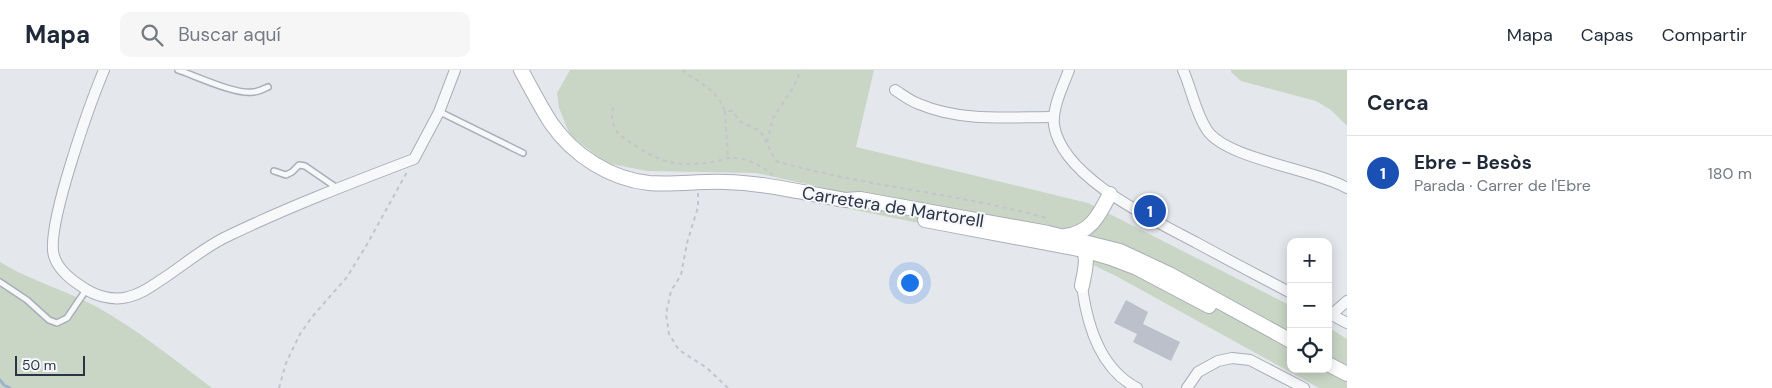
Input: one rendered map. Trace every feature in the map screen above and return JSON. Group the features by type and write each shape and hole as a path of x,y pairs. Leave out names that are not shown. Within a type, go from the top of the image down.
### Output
{"main road":[{"name":"Carretera de Martorell","path":"521,70 559,134 575,150 597,166 617,175 640,181 660,183 741,183 845,200 860,199 1048,233 1065,242 1118,254 1186,283 1287,339"},
{"path":"1065,242 1082,232 1098,219 1110,194"},
{"path":"845,200 919,219 1065,242 1082,260"},
{"path":"1098,219 1098,230 1102,237 1118,254 1137,268 1244,324 1287,344"},
{"path":"1048,233 1058,239 1078,244 1082,260"},
{"path":"1082,286 1078,274 1087,248 1102,248 1118,254"},
{"path":"1332,366 1347,374"}],"street":[{"path":"104,70 85,121 63,193 53,234 53,249 54,257 68,276 86,290 112,298 139,294 225,237 337,188 414,159 439,112 455,70"},
{"path":"1069,70 1054,117 1055,128 1061,143 1073,162 1086,176 1110,194 1147,217 1287,291"},
{"path":"1183,70 1202,122 1215,140 1269,162 1328,178 1347,188"},
{"path":"895,90 917,104 966,117 1054,117"},
{"path":"1082,286 1087,318 1100,350 1119,375 1137,388"},
{"path":"1332,312 1347,301"},
{"path":"1332,315 1347,323"},
{"path":"1187,388 1198,372 1218,361 1232,358 1250,360 1304,388"}],"lane":[{"path":"178,70 241,92 253,92 268,87"},
{"path":"439,112 523,153"},
{"path":"274,170 286,175 299,165 305,166 337,188"},
{"path":"0,282 27,300 49,320 56,323 67,318 86,290"}],"path":[{"path":"682,70 715,93 725,111 728,158"},
{"path":"767,142 774,118 793,88 801,70"},
{"path":"613,107 611,118 619,135 628,143 657,158 686,164 742,158 760,166 776,178 787,190"},
{"path":"725,111 732,111 741,122 758,130 767,142 776,161 898,189 1016,210 1046,218 1048,233"},
{"path":"279,388 286,362 300,334 312,317 347,278 414,159"},
{"path":"699,183 698,207 687,243 681,276 671,291 666,314 669,334 678,350 707,368 728,388"}],"green space":[{"path":"570,70 874,70 856,147 1088,203 1287,304 1287,370 1116,276 1070,254 845,208 847,193 756,173 647,171 606,163 570,135 559,108 557,93"},
{"path":"1231,70 1347,70 1347,126 1331,110 1316,101 1241,81"},
{"path":"0,262 24,275 97,307 127,325 212,388 0,388"},
{"path":"1332,330 1347,339 1347,388 1319,388 1292,373 1332,373"}],"building":[{"path":"1126,300 1148,312 1143,324 1180,342 1171,361 1133,342 1137,334 1114,323"}],"waterway":[{"path":"0,380 10,388"}],"place":[{"name":"Ebre - Besòs","path":"1150,211"}]}
